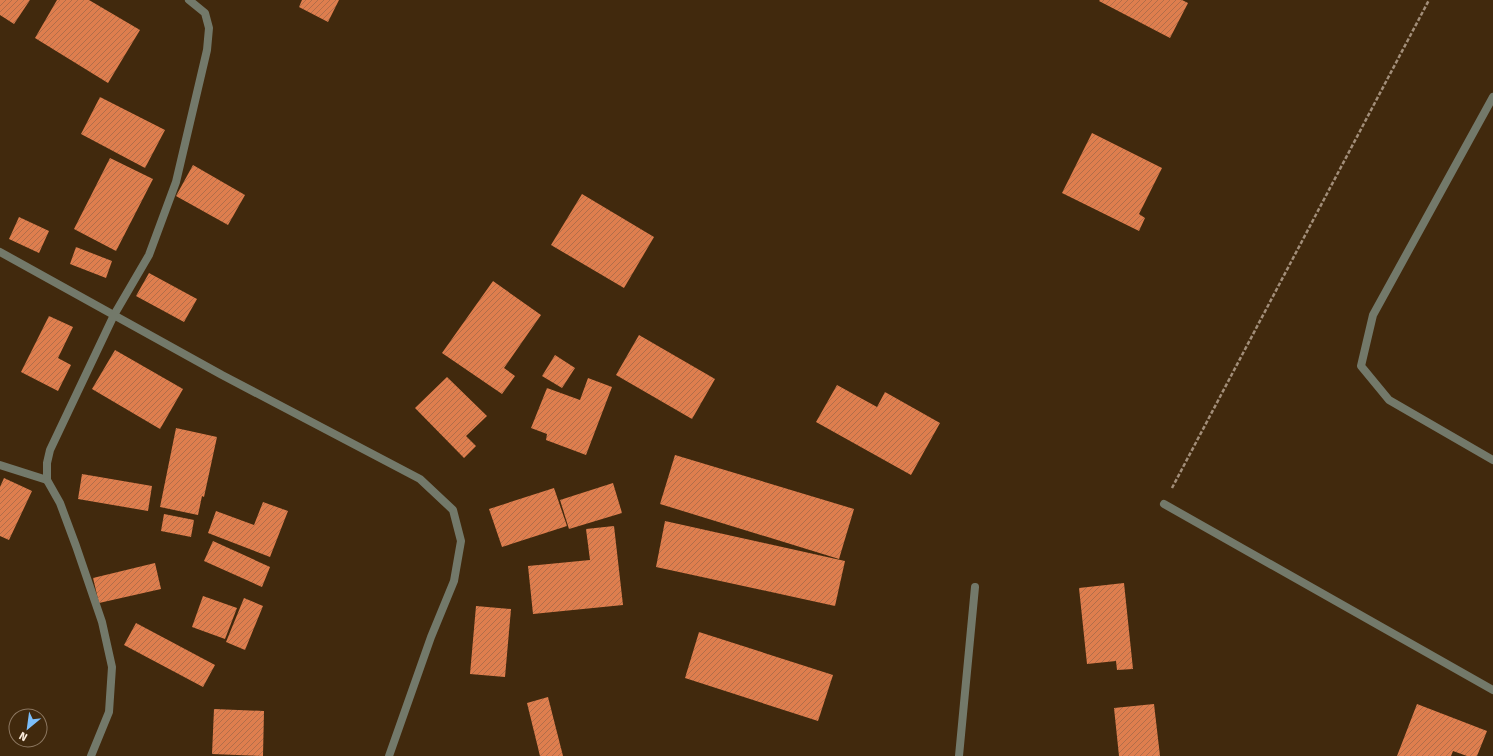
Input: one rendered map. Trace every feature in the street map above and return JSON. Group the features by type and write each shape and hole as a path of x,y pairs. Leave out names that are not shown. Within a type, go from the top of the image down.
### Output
{"street":[{"path":"91,756 109,712 112,667 102,622 76,546 60,503 47,480 47,463 50,450 114,315 149,255 178,174 207,50 209,28 205,13 189,0"},
{"path":"1493,97 1374,315 1361,366 1389,400 1493,460"},
{"path":"0,252 222,375 420,479 452,510 461,541 454,581 431,637 389,756"},
{"path":"0,465 47,480"},
{"path":"1164,504 1493,690"},
{"path":"959,756 975,587"}],"path":[{"path":"1164,504 1429,0"}],"building":[{"path":"0,0 30,0 14,24 0,15"},
{"path":"57,0 89,0 140,30 108,83 35,38"},
{"path":"302,0 339,0 328,22 299,7"},
{"path":"1182,0 1188,3 1170,38 1099,1"},
{"path":"100,97 165,130 145,168 81,134"},
{"path":"1092,133 1162,168 1139,214 1145,218 1139,231 1062,193"},
{"path":"110,158 153,179 116,251 74,229"},
{"path":"193,165 245,195 228,225 176,196"},
{"path":"582,194 654,237 624,288 551,245"},
{"path":"19,217 49,231 39,253 9,239"},
{"path":"76,247 112,261 106,278 70,264"},
{"path":"149,273 197,299 184,322 136,296"},
{"path":"493,281 541,315 504,368 515,376 502,394 442,353"},
{"path":"49,316 73,327 58,358 71,365 58,391 21,372"},
{"path":"639,335 715,379 692,419 616,375"},
{"path":"115,350 183,389 160,429 92,389"},
{"path":"555,355 575,368 562,388 542,376"},
{"path":"447,377 487,416 466,436 476,446 464,458 415,408"},
{"path":"588,378 612,387 586,455 546,440 547,434 531,428 547,388 580,400"},
{"path":"837,385 877,407 885,392 940,423 911,475 816,422"},
{"path":"176,428 217,437 204,497 202,496 198,515 160,507"},
{"path":"675,455 854,509 839,559 660,504"},
{"path":"82,474 152,486 148,511 78,499"},
{"path":"4,478 32,491 9,540 0,536 0,487"},
{"path":"613,483 622,513 569,529 560,500"},
{"path":"554,488 567,526 502,547 489,509"},
{"path":"263,502 288,511 270,557 208,533 216,511 254,525"},
{"path":"164,514 194,520 191,537 161,531"},
{"path":"665,521 845,561 835,606 656,567"},
{"path":"614,526 623,605 533,614 528,566 590,560 586,529"},
{"path":"213,541 270,567 262,587 204,561"},
{"path":"155,563 161,589 99,603 93,578"},
{"path":"1124,583 1133,669 1117,670 1116,661 1087,664 1079,588"},
{"path":"203,596 237,608 225,639 192,627"},
{"path":"244,598 263,606 245,650 226,642"},
{"path":"476,606 511,609 505,677 470,674"},
{"path":"136,623 215,665 203,687 124,645"},
{"path":"699,632 833,675 818,721 685,678"},
{"path":"548,697 563,756 540,756 527,703"},
{"path":"1154,704 1160,756 1119,756 1114,708"},
{"path":"1417,704 1487,731 1477,756 1467,756 1453,751 1451,756 1397,756"},
{"path":"214,709 264,711 263,756 212,754"}]}
